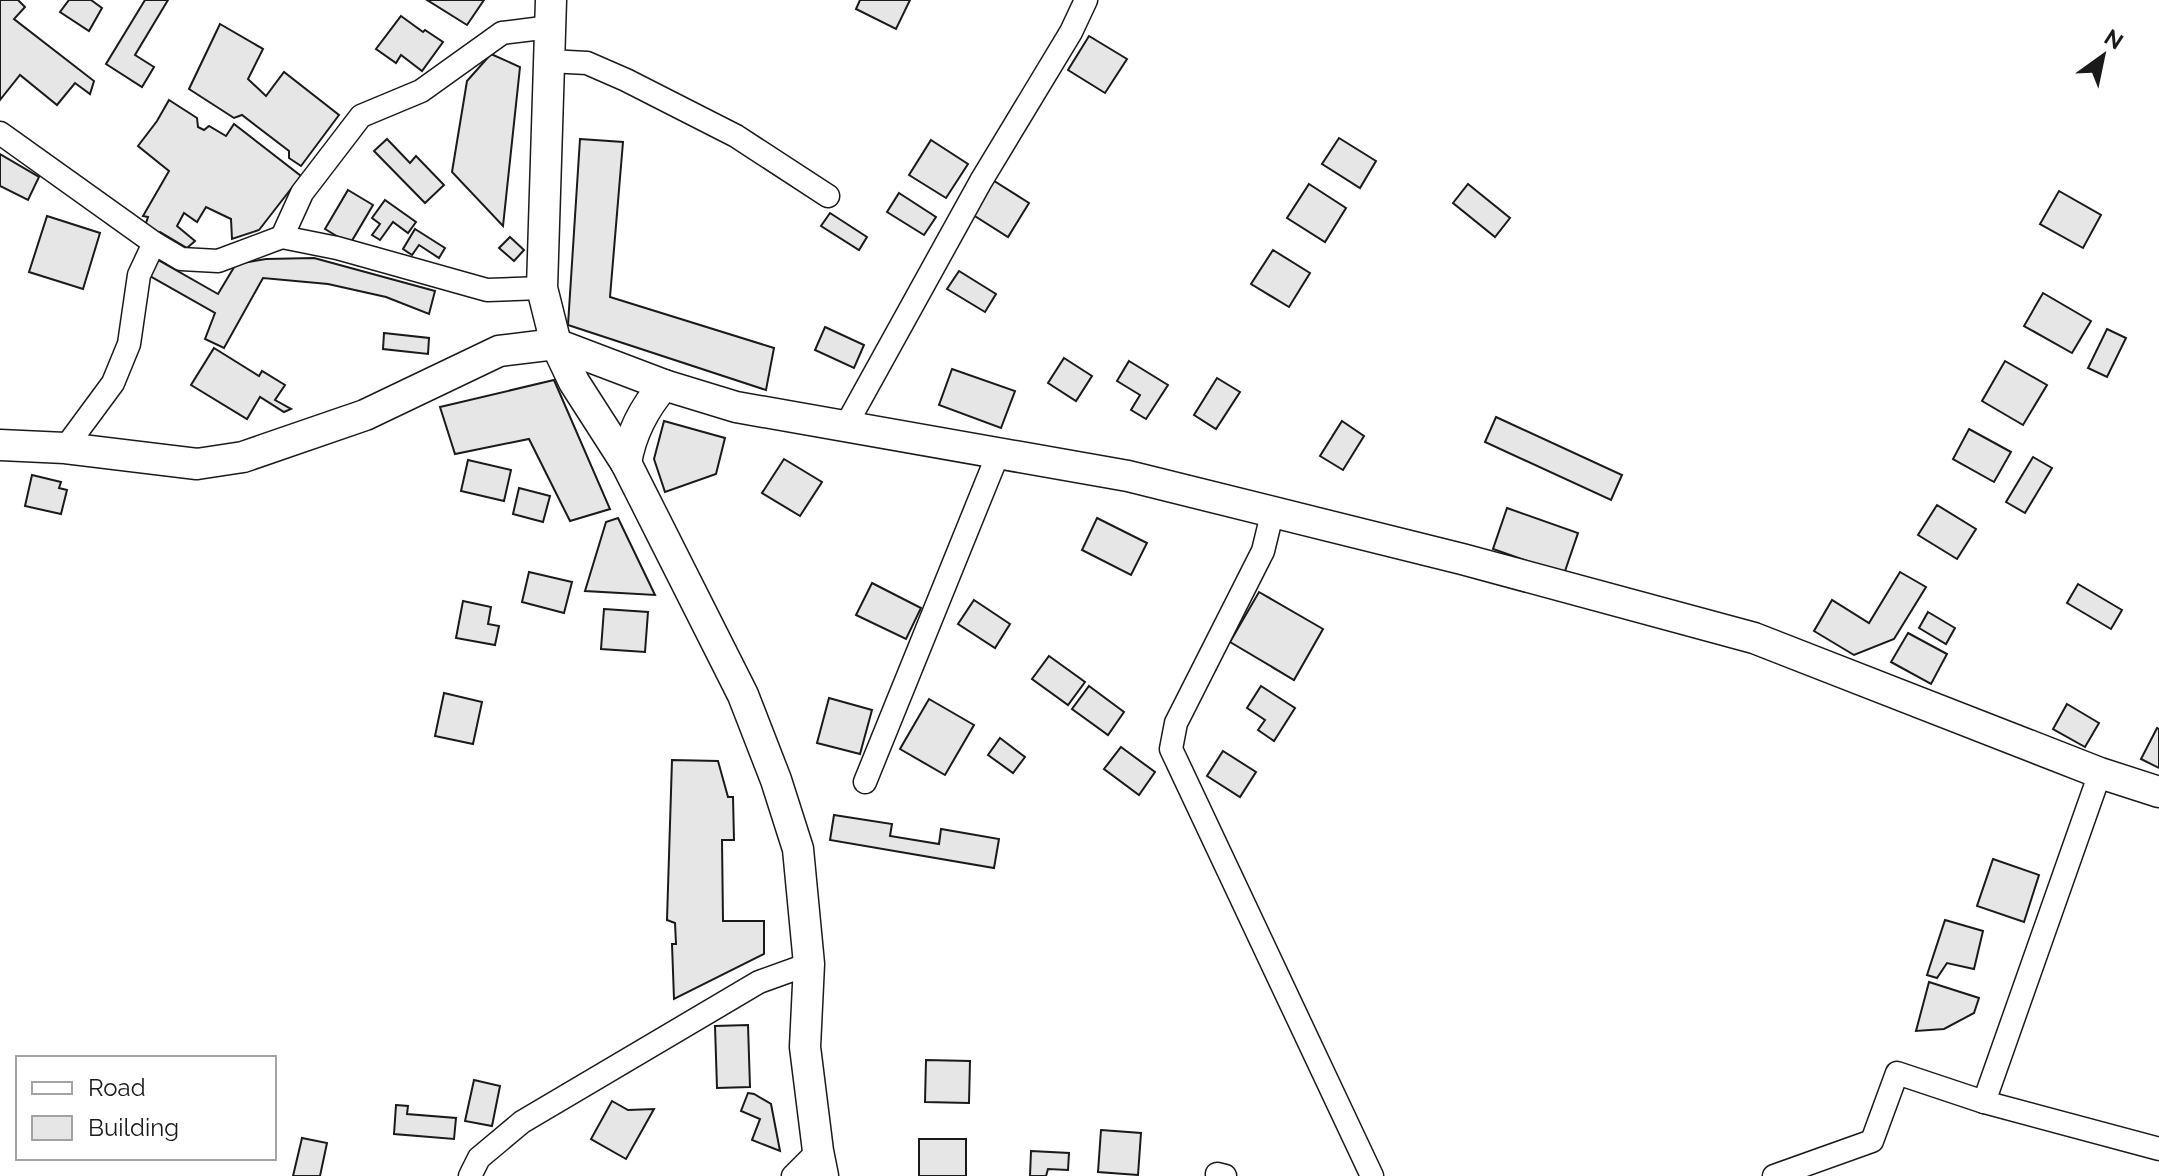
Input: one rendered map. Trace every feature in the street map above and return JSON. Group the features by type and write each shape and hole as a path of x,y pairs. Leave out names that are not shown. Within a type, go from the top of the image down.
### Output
{"street":[{"path":"845,427 981,181 1071,32 1086,0"},
{"path":"282,237 302,193 361,116 421,91 502,33 550,14 542,288 556,344 574,382 626,463 743,695 776,780 798,849 809,964 805,1047 821,1164 793,1176"},
{"path":"549,61 587,63 626,80 736,136 828,196"},
{"path":"0,133 181,259 218,261 282,237 337,248 487,290 542,288"},
{"path":"65,448 113,383 129,344 139,275 154,243"},
{"path":"0,445 65,448 197,464 243,457 365,415 499,351 556,344 664,385 736,407 1128,476 1273,510 1754,638 2100,773 2159,792"},
{"path":"626,463 642,413 664,385"},
{"path":"865,782 998,454"},
{"path":"1273,510 1263,551 1176,723 1171,749 1372,1176"},
{"path":"1984,1102 2100,773"},
{"path":"470,1176 479,1158 522,1122 759,982 809,964"},
{"path":"1774,1176 1872,1141 1897,1073 1984,1102 2159,1149"}],"building":[{"path":"0,0 18,0 25,7 14,19 94,81 90,94 75,83 57,105 20,75 0,100"},
{"path":"69,0 91,0 102,8 89,31 60,12"},
{"path":"145,0 168,0 135,55 154,67 142,87 106,64"},
{"path":"427,0 484,0 467,25"},
{"path":"860,0 910,0 896,29 856,9"},
{"path":"401,16 443,42 422,71 401,55 396,63 376,49"},
{"path":"220,24 263,49 248,79 266,96 284,72 339,115 301,166 289,158 289,151 242,115 234,118 189,89"},
{"path":"1089,36 1127,59 1105,93 1068,70"},
{"path":"491,54 520,67 503,226 452,172 467,81"},
{"path":"169,100 197,118 198,127 204,130 209,126 226,136 234,124 301,176 259,230 232,239 231,219 206,207 197,222 184,213 177,226 195,241 187,248 160,232 157,235 145,226 148,217 143,216 169,171 138,146"},
{"path":"1339,138 1376,161 1360,188 1322,164"},
{"path":"387,139 410,163 416,156 444,185 425,203 374,151"},
{"path":"580,139 623,142 610,297 774,348 766,390 568,325"},
{"path":"931,140 968,164 946,198 909,175"},
{"path":"0,154 39,177 28,200 0,186"},
{"path":"991,179 1029,203 1008,237 970,213"},
{"path":"1309,184 1346,208 1325,242 1287,218"},
{"path":"1468,184 1510,218 1495,237 1453,203"},
{"path":"348,190 373,205 350,244 325,229"},
{"path":"2059,191 2101,215 2083,248 2040,224"},
{"path":"899,193 936,217 924,235 887,212"},
{"path":"385,200 416,222 408,233 393,222 380,240 372,235 380,224 372,218"},
{"path":"830,213 867,237 859,250 821,226"},
{"path":"47,216 100,233 83,289 29,272"},
{"path":"415,229 445,248 439,258 419,245 412,255 403,249"},
{"path":"510,237 524,250 514,261 499,248"},
{"path":"1273,250 1310,273 1289,307 1251,284"},
{"path":"314,258 435,291 429,314 386,297 328,284 263,278 224,348 205,339 215,313 150,276 158,260 218,294 236,264 266,259"},
{"path":"959,271 996,294 985,312 947,289"},
{"path":"2043,293 2091,321 2072,353 2024,326"},
{"path":"825,327 864,345 854,368 815,350"},
{"path":"2107,329 2126,338 2107,377 2088,368"},
{"path":"384,333 429,338 428,354 383,349"},
{"path":"214,348 259,376 262,371 285,385 275,400 291,409 284,412 260,397 247,419 191,385"},
{"path":"1064,358 1092,376 1076,401 1048,383"},
{"path":"1129,361 1168,385 1146,419 1131,410 1140,395 1117,381"},
{"path":"2005,361 2047,385 2023,425 1982,401"},
{"path":"952,369 1015,391 1001,428 939,405"},
{"path":"1217,378 1240,392 1216,429 1194,415"},
{"path":"554,380 610,509 570,521 529,439 455,454 440,407"},
{"path":"1496,417 1622,475 1611,500 1485,442"},
{"path":"664,421 725,438 716,474 665,492 654,459"},
{"path":"1342,421 1364,436 1343,470 1320,456"},
{"path":"1969,429 2011,452 1994,482 1953,459"},
{"path":"2033,457 2052,468 2025,513 2006,502"},
{"path":"784,459 822,482 800,516 762,493"},
{"path":"468,460 511,470 504,501 461,491"},
{"path":"32,475 61,482 59,488 67,490 61,514 25,506"},
{"path":"519,488 550,496 543,522 513,514"},
{"path":"1937,505 1976,529 1957,559 1918,535"},
{"path":"1507,508 1578,533 1564,574 1493,549"},
{"path":"618,518 655,595 585,591 606,522"},
{"path":"1097,518 1147,543 1131,575 1082,550"},
{"path":"529,572 572,582 564,613 522,602"},
{"path":"1900,572 1926,587 1894,639 1854,655 1814,631 1832,600 1869,623"},
{"path":"872,583 921,608 906,639 856,615"},
{"path":"2078,584 2122,610 2111,629 2067,603"},
{"path":"1259,592 1323,629 1294,680 1230,642"},
{"path":"974,600 1010,624 995,648 958,624"},
{"path":"463,601 491,607 488,624 499,626 495,645 456,638"},
{"path":"604,609 648,612 645,652 601,649"},
{"path":"1928,612 1955,628 1946,644 1919,628"},
{"path":"1908,633 1947,654 1931,684 1891,662"},
{"path":"1049,656 1085,682 1068,705 1032,679"},
{"path":"1089,686 1124,712 1108,735 1072,709"},
{"path":"1261,686 1295,708 1274,741 1258,730 1265,720 1247,708"},
{"path":"444,693 482,702 473,744 435,736"},
{"path":"829,698 872,710 860,754 817,743"},
{"path":"929,699 974,725 945,775 900,749"},
{"path":"2067,704 2099,723 2085,747 2053,729"},
{"path":"2159,729 2159,768 2141,759"},
{"path":"1000,738 1025,757 1013,773 988,755"},
{"path":"1121,747 1155,772 1139,795 1104,769"},
{"path":"1223,751 1256,772 1240,797 1207,776"},
{"path":"672,760 718,761 728,797 733,797 734,840 722,840 723,921 764,921 764,954 674,999 672,944 676,944 675,923 667,920"},
{"path":"834,815 892,824 890,836 939,844 941,829 999,839 994,868 830,840"},
{"path":"1993,859 2039,875 2024,922 1977,906"},
{"path":"1945,920 1983,931 1974,969 1947,963 1937,978 1927,975"},
{"path":"1929,982 1979,998 1974,1013 1944,1029 1916,1031"},
{"path":"748,1025 750,1087 717,1088 715,1026"},
{"path":"926,1060 970,1061 969,1103 925,1102"},
{"path":"474,1080 500,1086 492,1126 465,1121"},
{"path":"748,1093 771,1104 780,1151 752,1140 760,1119 741,1111"},
{"path":"612,1101 628,1110 654,1109 626,1159 591,1139"},
{"path":"396,1105 408,1106 407,1114 456,1118 454,1139 394,1134"},
{"path":"1101,1130 1141,1133 1138,1175 1098,1172"},
{"path":"302,1138 327,1143 320,1176 293,1176"},
{"path":"919,1139 966,1139 966,1176 919,1176"},
{"path":"1031,1151 1069,1153 1068,1170 1048,1169 1046,1176 1030,1176"}]}
